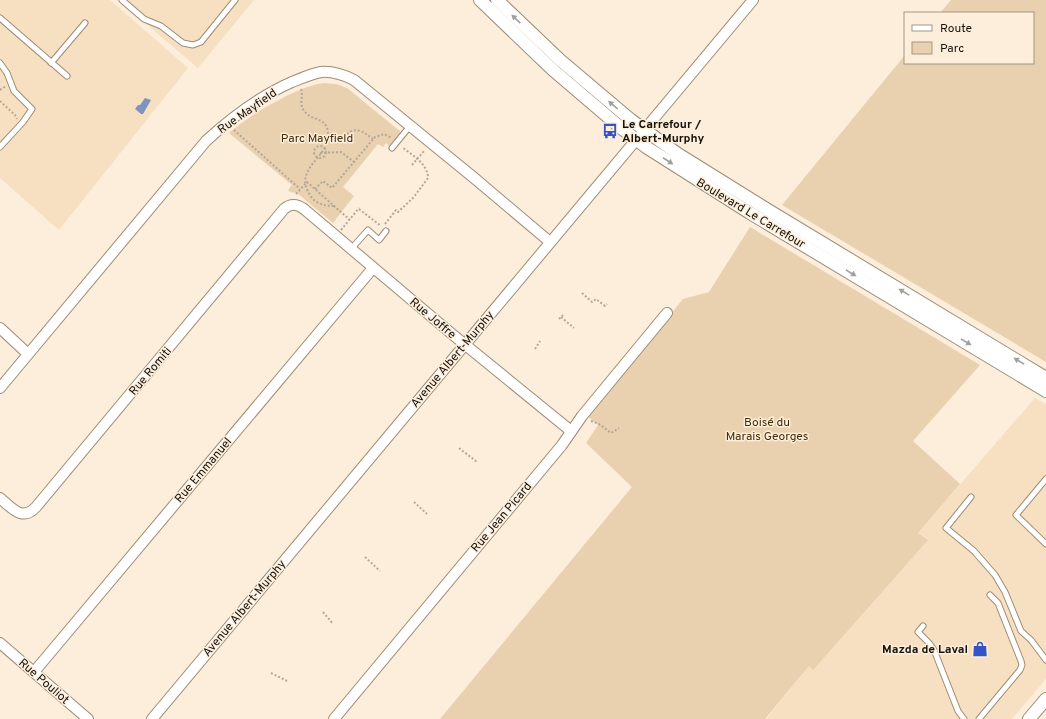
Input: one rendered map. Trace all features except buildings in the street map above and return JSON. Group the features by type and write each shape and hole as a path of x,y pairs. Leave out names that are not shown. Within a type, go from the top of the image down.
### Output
{"street":[{"name":"Boulevard Le Carrefour","path":"480,0 544,62 594,106 712,176 935,317 1046,391"},
{"name":"Boulevard Le Carrefour","path":"497,0 640,134"},
{"name":"Avenue Albert-Murphy","path":"152,719 753,0"},
{"name":"Rue Mayfield","path":"0,388 200,148 229,122 268,94 310,75 323,72 336,73 354,80 550,242"},
{"name":"Rue Joffre","path":"294,205 304,209 351,250 571,431"},
{"name":"Rue Romiti","path":"0,498 17,512 22,514 30,512 36,507 284,209 294,205"},
{"name":"Rue Emmanuel","path":"34,672 373,268"},
{"name":"Rue Jean Picard","path":"334,719 562,445 582,416 667,313"},
{"name":"Boulevard Le Carrefour","path":"935,317 1046,378"},
{"path":"0,328 28,354"},
{"name":"Rue Pouliot","path":"0,643 88,719"},
{"path":"1029,719 1046,699"}],"lane":[{"path":"122,0 144,19 161,26 183,43 193,45 201,42 235,0"},
{"path":"0,18 67,76"},
{"path":"51,63 85,23"},
{"path":"0,63 7,73 14,91 32,109 23,122 0,147"},
{"path":"392,148 410,126"},
{"path":"351,250 368,230 379,240 386,231"},
{"path":"1046,479 1016,515 1046,544"},
{"path":"971,497 946,528 974,551 996,575 1005,592 1021,631 1031,640 1046,660"},
{"path":"979,719 1020,670 1022,665 1022,661 998,603 990,595"},
{"path":"923,626 918,632 934,650 958,711 964,719"}],"path":[{"path":"296,194 305,183 308,170 328,140 328,126 308,115 303,110 300,89"},
{"path":"0,101 15,115 17,118 16,120"},
{"path":"233,128 300,189"},
{"path":"344,137 351,131 356,130 363,132 372,139"},
{"path":"315,190 323,181 332,188 372,139 378,135 384,134 395,140"},
{"path":"341,230 359,208 382,228 396,210 398,212 413,198 427,181 427,172 423,165 400,144"},
{"path":"317,157 314,153 315,149 319,146 324,148"},
{"path":"324,148 326,153"},
{"path":"412,165 425,150"},
{"path":"320,153 341,152 354,162"},
{"path":"317,157 323,157 326,153"},
{"path":"305,183 307,182 350,220"},
{"path":"305,183 309,194 316,202 334,206"},
{"path":"582,293 592,302 596,300 605,306 607,304"},
{"path":"559,319 562,316 574,328"},
{"path":"535,349 540,341"},
{"path":"591,421 599,424 610,433 619,428"},
{"path":"459,448 477,462"},
{"path":"414,502 427,514"},
{"path":"365,558 380,570"},
{"path":"323,612 333,624"},
{"path":"270,673 288,681"}],"shaded area":[{"path":"0,0 110,0 188,68 59,230 0,178"},
{"path":"118,0 254,0 198,68"},
{"path":"1035,398 1046,404 1046,679 1012,719 766,719 809,666 813,669 927,540 918,533"}],"green space":[{"path":"951,0 1046,0 1046,362 782,205 904,56 904,64 1034,64 1034,12 941,12"},
{"name":"Parc Mayfield","path":"324,83 336,84 347,88 401,132 389,146 386,143 383,147 378,144 343,187 354,196 333,223 297,193 290,192 288,190 292,185 229,133 274,102 313,85"},
{"name":"Boisé du Marais Georges","path":"750,227 980,365 913,441 960,484 918,533 928,540 813,670 809,666 765,719 440,719 632,487 586,443 598,425 587,416 683,299 709,292"}],"water":[{"path":"145,98 151,100 143,114 141,114 135,109"}],"place":[{"name":"Le Carrefour / Albert-Murphy","path":"610,131"},
{"name":"Mazda de Laval","path":"980,649"}]}
